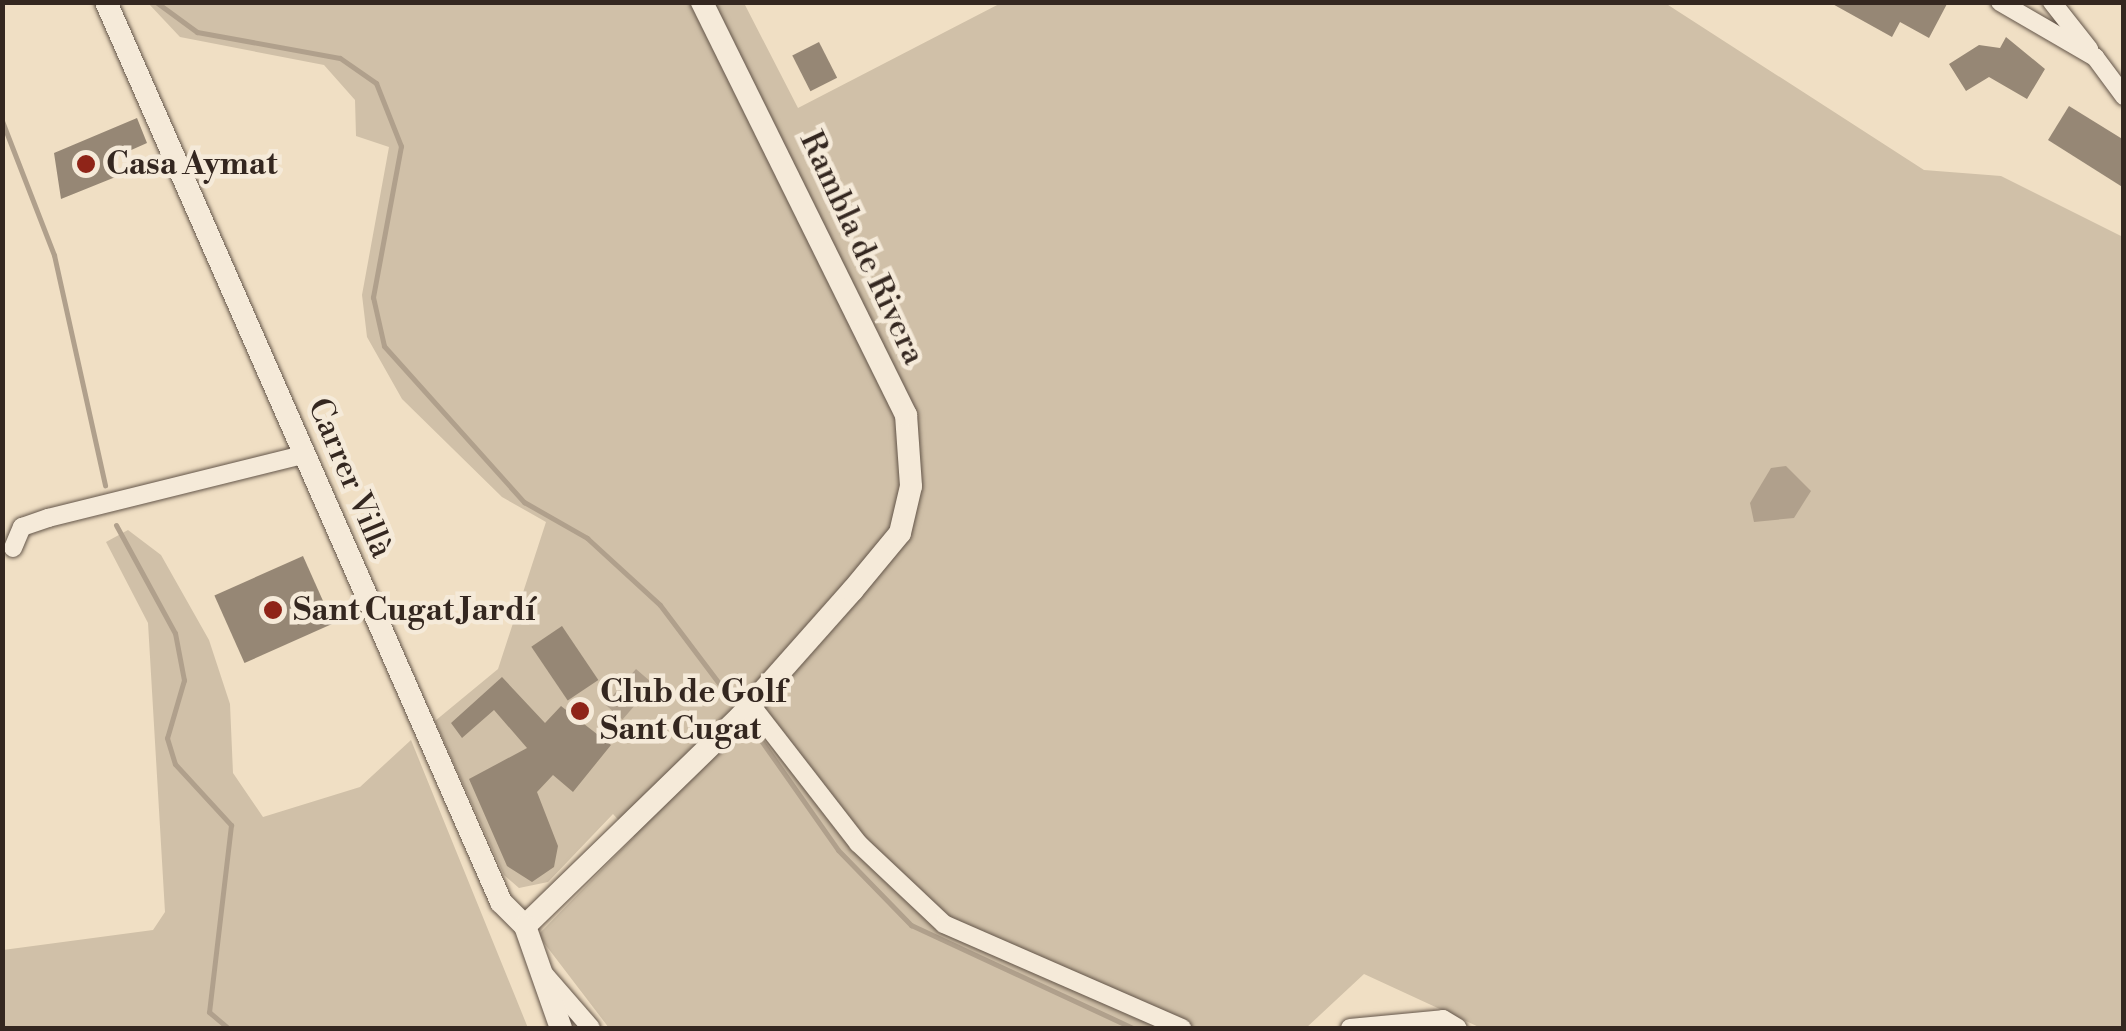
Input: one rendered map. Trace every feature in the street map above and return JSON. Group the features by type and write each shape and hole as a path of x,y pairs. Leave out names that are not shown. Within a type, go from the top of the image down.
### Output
{"street":[{"name":"Carrer Villà","path":"106,2 277,385 299,456 501,902 526,926 532,960 561,1028"},
{"name":"Rambla de Rivera","path":"702,2 906,415 914,453 900,532 746,710"},
{"path":"2000,2 2095,57"},
{"path":"2052,2 2124,96"},
{"path":"13,548 22,528 48,518 299,456"},
{"path":"526,926 746,710 858,843 944,924 1182,1028"},
{"path":"532,960 592,1028"},
{"path":"1350,1028 1443,1019 1458,1028"}],"shaded area":[{"path":"148,3 744,3 798,108 1001,3 1665,3 1924,170 2001,176 2123,237 2123,1028 1481,1028 1364,974 1306,1028 609,1028 538,935 634,837 613,814 548,882 519,888 504,875 435,721 498,669 546,522 502,497 402,399 367,337 362,295 389,147 356,136 355,100 324,65 180,37"},
{"path":"1786,466 1811,491 1794,518 1754,522 1750,503 1771,468"},
{"path":"128,530 161,555 209,640 230,704 233,773 263,817 360,787 411,740 528,1028 3,1028 3,950 153,930 165,912 148,623 106,542"},
{"path":"636,669 653,684 623,720 605,704"}],"building":[{"path":"1829,2 1948,2 1929,38 1900,22 1892,37"},
{"path":"2006,37 2045,69 2027,99 1989,77 1966,91 1949,64 1979,45 2000,48"},
{"path":"819,42 837,78 810,91 792,56"},
{"path":"2069,106 2124,140 2124,188 2048,140"},
{"name":"Casa Aymat","path":"137,118 147,143 111,159 118,176 61,199 54,153"},
{"name":"Sant Cugat Jardí","path":"303,556 333,624 244,663 214,595"},
{"path":"562,626 598,680 568,701 531,647"},
{"path":"502,677 545,723 561,706 611,745 573,792 553,775 537,792 558,846 554,867 532,882 507,866 469,779 527,748 494,710 462,738 451,723"}],"waterway":[{"path":"156,2 197,32 340,58 376,83 401,146 373,297 384,346 524,502 587,538 660,605 739,710"},
{"path":"2,121 54,255 105,485"},
{"path":"116,525 175,633 184,680 167,738 175,764 231,825 209,1012 228,1028"},
{"path":"746,719 838,850 911,925 1133,1028"},
{"path":"294,1028 332,1028"}],"place":[{"name":"Casa Aymat","path":"86,164"},
{"name":"Sant Cugat Jardí","path":"273,610"},
{"name":"Club de Golf Sant Cugat","path":"580,711"}]}
